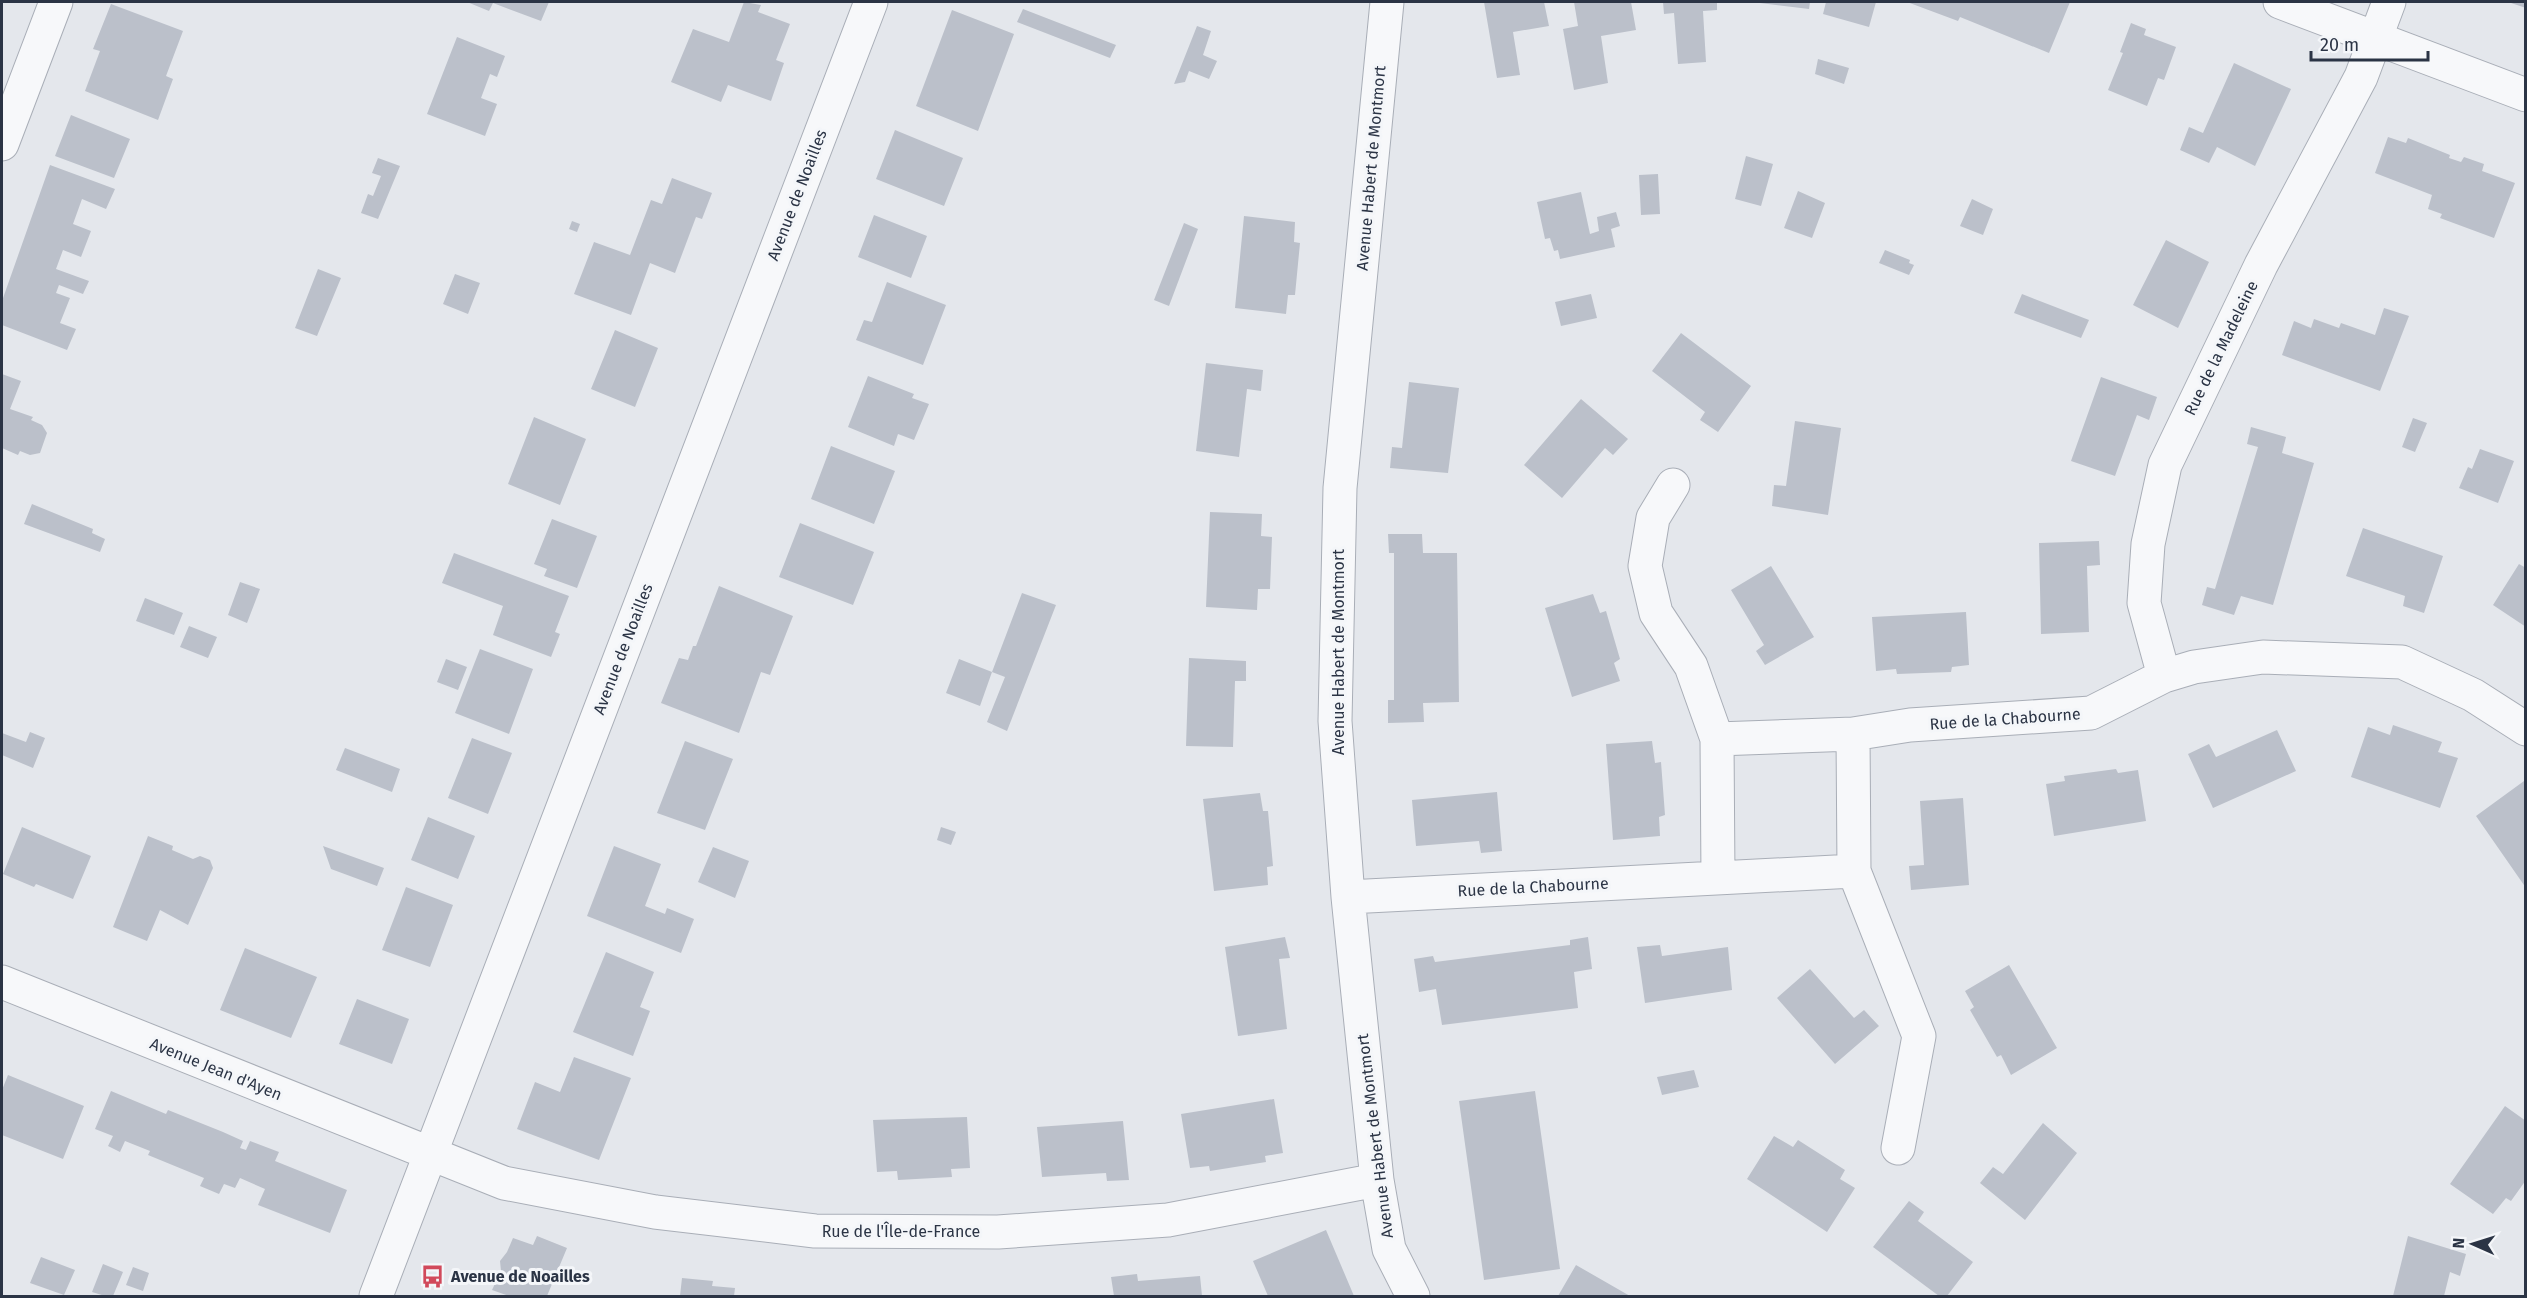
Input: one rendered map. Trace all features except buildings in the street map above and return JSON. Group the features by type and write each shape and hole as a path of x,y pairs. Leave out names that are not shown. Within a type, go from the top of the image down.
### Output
{"street":[{"path":"2,144 56,2"},
{"name":"Avenue de Noailles","path":"376,1296 871,2"},
{"name":"Avenue Habert de Montmort","path":"1387,2 1340,488 1335,721 1348,897 1377,1180 1389,1249 1413,1296"},
{"path":"2280,2 2526,95"},
{"name":"Rue de la Madeleine","path":"2164,676 2144,603 2148,544 2165,465 2260,265 2361,77 2388,2"},
{"path":"1673,485 1653,518 1645,566 1656,613 1691,666 1717,739 1718,878"},
{"name":"Rue de la Chabourne","path":"1717,739 1853,734 1910,725 2091,713 2164,676 2194,667 2263,657 2402,662 2474,695 2526,729"},
{"path":"1853,734 1854,871 1919,1036 1898,1148"},
{"name":"Rue de la Chabourne","path":"1348,897 1854,871"},
{"name":"Avenue Jean d'Ayen","path":"2,982 429,1155"},
{"name":"Rue de l'Île-de-France","path":"429,1155 504,1183 656,1212 815,1231 999,1232 1168,1220 1377,1180"}],"place":[{"name":"Avenue de Noailles","path":"433,1276"}]}
